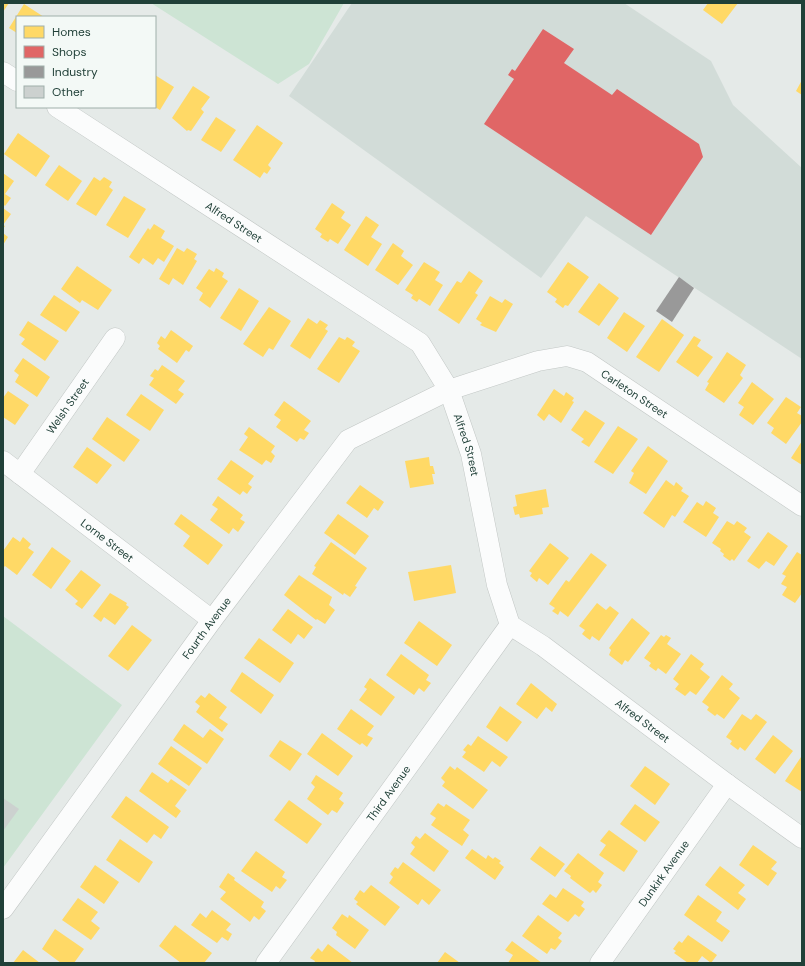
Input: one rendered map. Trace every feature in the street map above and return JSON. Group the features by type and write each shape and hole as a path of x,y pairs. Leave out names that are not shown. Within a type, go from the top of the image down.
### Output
{"street":[{"name":"Alfred Street","path":"59,108 420,342 449,390 471,454 498,585 510,625 543,646 727,784 802,838"},
{"name":"Welsh Street","path":"20,474 115,338"},
{"name":"Carleton Street","path":"449,390 538,361 567,356 587,362 802,506"},
{"name":"Fourth Avenue","path":"3,909 212,620 348,440 449,390"},
{"name":"Lorne Street","path":"3,461 212,620"},
{"name":"Third Avenue","path":"266,963 510,625"},
{"name":"Dunkirk Avenue","path":"600,963 727,784"}],"shaded area":[{"path":"352,3 624,3 711,61 733,105 802,168 802,359 586,216 541,278 289,96"}],"green space":[{"path":"151,3 344,3 309,64 278,84"},
{"path":"3,616 122,705 3,868"}],"building: Homes":[{"path":"3,3 9,3 3,12"},
{"path":"708,3 738,3 722,24 703,10"},
{"path":"24,4 42,16 16,16"},
{"path":"16,17 16,32 9,28"},
{"path":"156,76 174,87 160,110 156,108"},
{"path":"802,80 802,95 796,91"},
{"path":"193,86 210,97 201,109 204,112 191,131 187,131 172,118"},
{"path":"216,117 236,130 221,152 201,140"},
{"path":"257,125 283,143 268,165 271,168 267,174 264,172 260,178 233,160"},
{"path":"18,133 50,156 36,177 4,154"},
{"path":"59,165 82,181 68,201 45,185"},
{"path":"3,173 14,181 5,194 11,198 5,206 3,204"},
{"path":"94,177 100,181 104,177 112,182 109,187 113,190 96,216 76,204"},
{"path":"124,196 146,209 128,238 106,225"},
{"path":"332,203 345,212 341,218 351,225 338,244 330,239 328,242 320,237 322,234 315,229"},
{"path":"3,208 11,214 3,225"},
{"path":"366,216 379,225 371,237 382,244 368,266 344,250"},
{"path":"154,224 165,231 161,238 174,246 164,262 158,258 153,265 143,258 139,264 129,257 148,228 150,230"},
{"path":"3,233 8,237 3,245"},
{"path":"393,243 404,251 401,256 413,265 398,285 375,270"},
{"path":"177,248 184,252 187,248 197,254 194,259 197,261 183,285 173,278 169,285 159,279"},
{"path":"424,262 440,272 435,280 443,285 430,306 419,299 417,302 411,298 413,295 405,290"},
{"path":"568,262 589,277 568,306 565,305 563,308 555,302 557,299 547,292"},
{"path":"77,266 112,290 98,310 82,300 80,303 61,289"},
{"path":"216,268 224,273 222,277 228,281 210,308 199,300 203,293 196,288 209,269 214,272"},
{"path":"469,271 483,281 475,293 478,295 459,324 438,310 457,281 461,283"},
{"path":"599,283 619,298 599,326 578,312"},
{"path":"239,288 259,301 241,331 220,318"},
{"path":"54,295 80,312 66,332 40,315"},
{"path":"490,296 502,303 505,299 513,304 496,332 480,325 482,323 476,319"},
{"path":"269,307 291,321 273,350 269,348 263,357 243,344"},
{"path":"624,312 645,326 627,352 607,338"},
{"path":"308,318 317,324 320,320 328,325 325,329 328,331 310,359 290,346"},
{"path":"662,319 684,335 659,372 636,357"},
{"path":"28,321 59,341 45,361 21,344 25,339 19,335"},
{"path":"171,330 193,346 189,352 186,350 177,363 158,349 160,346 157,343 161,336 165,339"},
{"path":"694,336 701,340 697,346 713,357 698,377 676,362"},
{"path":"339,337 345,340 347,337 355,342 352,346 360,351 339,383 317,369"},
{"path":"727,352 746,365 740,375 743,378 724,403 705,390 709,383 707,382"},
{"path":"23,358 50,377 37,397 15,382 19,375 14,371"},
{"path":"162,365 185,381 178,390 184,394 176,404 149,385 154,378 150,376 155,369 158,371"},
{"path":"752,382 774,399 753,425 739,415 744,407 738,403"},
{"path":"554,389 564,396 566,392 574,398 572,401 574,402 561,423 549,414 544,421 537,415"},
{"path":"8,391 29,405 15,425 3,417 3,398"},
{"path":"141,394 164,410 150,431 126,415"},
{"path":"786,397 801,407 797,413 802,416 802,422 786,444 771,433 774,428 767,423"},
{"path":"284,401 311,421 304,430 309,433 304,440 300,438 297,442 276,427 281,420 274,415"},
{"path":"585,410 605,423 589,447 581,442 584,439 571,430"},
{"path":"107,417 140,440 124,462 92,439"},
{"path":"618,426 638,439 613,474 594,462"},
{"path":"249,427 275,446 271,452 275,456 271,463 266,460 262,465 239,450 248,437 244,434"},
{"path":"802,441 802,465 791,458"},
{"path":"648,446 668,461 646,494 629,483 634,473 631,471"},
{"path":"87,447 112,465 97,484 73,467"},
{"path":"429,457 430,466 433,466 435,474 432,474 434,484 410,488 405,461"},
{"path":"231,460 254,476 248,484 252,487 247,494 243,491 240,495 217,479"},
{"path":"666,480 674,486 676,482 683,488 681,491 689,496 675,517 672,515 664,528 643,513"},
{"path":"360,485 384,502 378,511 374,508 367,518 346,503"},
{"path":"546,489 549,507 542,508 543,514 520,518 519,514 515,515 513,507 517,506 515,495"},
{"path":"218,496 243,515 240,519 245,522 238,532 233,528 229,534 210,520 218,509 212,505"},
{"path":"706,501 716,508 713,513 719,517 706,537 683,522 697,502 703,506"},
{"path":"181,514 223,545 208,565 183,546 190,536 174,524"},
{"path":"338,514 369,536 355,555 324,533"},
{"path":"727,521 734,525 737,521 747,528 744,532 751,537 734,561 732,559 730,561 723,556 724,554 720,551 721,549 712,543"},
{"path":"768,532 788,546 774,566 766,561 759,569 747,561"},
{"path":"13,537 20,542 23,537 31,544 28,548 34,552 17,575 5,566 3,568 3,551"},
{"path":"331,542 367,568 355,586 357,587 350,597 344,593 343,595 312,574 316,567 314,566"},
{"path":"550,543 569,558 548,585 539,578 537,582 530,576 532,573 529,571"},
{"path":"52,547 71,561 51,589 32,575"},
{"path":"797,552 802,555 802,593 795,603 782,595 787,587 781,584 786,576 782,574"},
{"path":"591,553 607,565 568,617 560,611 558,615 552,611 555,608 549,604 566,580 569,582"},
{"path":"451,565 456,593 414,601 408,572"},
{"path":"81,570 101,585 82,609 75,604 78,601 65,590"},
{"path":"299,575 332,597 329,605 335,610 325,624 317,619 316,620 284,595"},
{"path":"110,593 127,603 126,605 129,607 115,625 104,617 101,622 93,616"},
{"path":"597,603 606,610 610,606 619,613 599,641 592,636 590,640 587,638 582,634 585,630 579,626"},
{"path":"288,609 313,627 304,639 298,634 291,644 272,630"},
{"path":"632,618 650,633 628,662 625,660 622,665 609,655 611,650 609,648"},
{"path":"419,621 452,645 437,666 404,643"},
{"path":"132,625 152,640 128,671 108,656"},
{"path":"661,635 664,637 666,635 671,638 667,644 681,654 666,674 658,668 656,671 649,666 651,663 644,658"},
{"path":"259,638 294,663 280,683 244,658"},
{"path":"401,654 429,675 426,680 431,683 424,692 419,688 414,695 386,675"},
{"path":"691,654 704,664 700,669 710,677 696,695 690,691 685,696 675,689 679,684 673,679"},
{"path":"242,672 274,695 261,714 230,691"},
{"path":"722,675 733,684 729,689 740,698 724,719 717,714 715,716 707,710 709,707 702,702"},
{"path":"370,678 395,697 381,716 359,700 367,689 364,687"},
{"path":"531,683 557,704 552,712 546,707 537,719 516,704"},
{"path":"209,693 227,707 219,718 228,724 222,732 196,712 200,706 195,702 201,695 205,698"},
{"path":"500,706 522,722 507,742 486,727"},
{"path":"351,709 374,726 367,735 373,738 367,747 362,743 360,745 337,729"},
{"path":"742,714 751,720 756,714 767,722 745,751 740,747 738,750 730,744 732,741 726,737"},
{"path":"184,724 203,738 210,729 224,739 207,764 173,740"},
{"path":"322,733 353,756 338,776 307,754"},
{"path":"773,735 793,751 775,774 755,759"},
{"path":"478,736 508,757 500,767 492,761 484,772 462,757 466,752 463,750 468,744 471,746"},
{"path":"280,740 302,754 290,771 269,756"},
{"path":"171,746 202,768 189,786 158,764"},
{"path":"801,757 802,758 802,792 785,781"},
{"path":"450,766 455,770 457,767 488,790 473,809 442,786 445,782 441,778"},
{"path":"645,766 670,784 655,805 630,786"},
{"path":"152,772 168,783 171,779 187,790 175,806 181,811 176,818 139,791"},
{"path":"316,775 343,793 339,799 344,803 337,813 332,810 328,815 307,799 315,787 311,783"},
{"path":"126,796 169,827 161,839 154,834 147,843 111,817"},
{"path":"289,800 322,824 307,844 274,820"},
{"path":"438,803 444,807 446,804 470,820 463,830 469,835 462,846 431,825 436,818 430,814"},
{"path":"635,804 660,822 645,842 620,824"},
{"path":"609,830 638,851 624,872 599,855 606,845 600,841"},
{"path":"425,833 449,851 434,872 410,854 415,847 411,843 416,836 420,839"},
{"path":"120,839 153,862 139,883 106,860"},
{"path":"753,845 777,862 771,869 777,873 768,886 739,865"},
{"path":"540,846 565,864 555,877 530,859"},
{"path":"472,849 486,859 488,855 493,859 495,857 501,861 499,863 504,867 495,880 465,858"},
{"path":"256,851 285,872 282,877 287,880 280,889 276,886 272,892 241,871"},
{"path":"578,853 604,873 598,882 602,885 596,893 593,890 590,893 570,878 571,876 564,871"},
{"path":"403,862 441,890 429,905 422,899 418,905 389,883 393,877 390,874 395,867 398,869"},
{"path":"95,865 119,882 104,904 80,887"},
{"path":"720,866 745,885 738,893 746,899 738,910 705,885"},
{"path":"228,873 235,878 234,880 264,902 261,907 266,911 259,920 254,916 250,922 220,899 226,892 219,887"},
{"path":"371,885 400,907 385,926 356,904 358,902 354,899 360,890 364,893"},
{"path":"563,888 584,902 581,906 585,909 579,917 575,914 568,922 542,904 550,894 556,898"},
{"path":"698,895 722,912 716,921 730,931 722,942 684,915"},
{"path":"78,898 98,912 91,921 100,928 91,940 62,920"},
{"path":"212,910 231,924 226,930 232,934 228,941 222,937 217,943 191,925 200,913 206,918"},
{"path":"342,914 348,918 349,915 369,930 355,949 336,935 337,932 332,928"},
{"path":"538,915 562,933 558,938 562,941 555,950 551,948 547,954 522,936"},
{"path":"175,925 212,953 204,963 181,963 159,946"},
{"path":"55,929 84,949 74,963 61,963 42,949"},
{"path":"688,935 717,955 711,963 702,956 697,963 688,963 674,953 676,951 673,949 679,941 682,943"},
{"path":"512,941 542,963 508,963 513,955 505,950"},
{"path":"328,944 353,963 314,963 315,961 310,958 318,948 322,952"},
{"path":"23,950 40,963 13,963"},
{"path":"445,952 460,963 437,963"}],"building: Shops":[{"path":"543,29 574,49 564,63 612,95 617,89 699,144 703,157 651,235 484,124 514,79 508,75 512,69 515,71"}],"building: Industry":[{"path":"679,277 694,288 672,322 656,311"}],"building: Other":[{"path":"3,798 19,809 3,831"}]}
